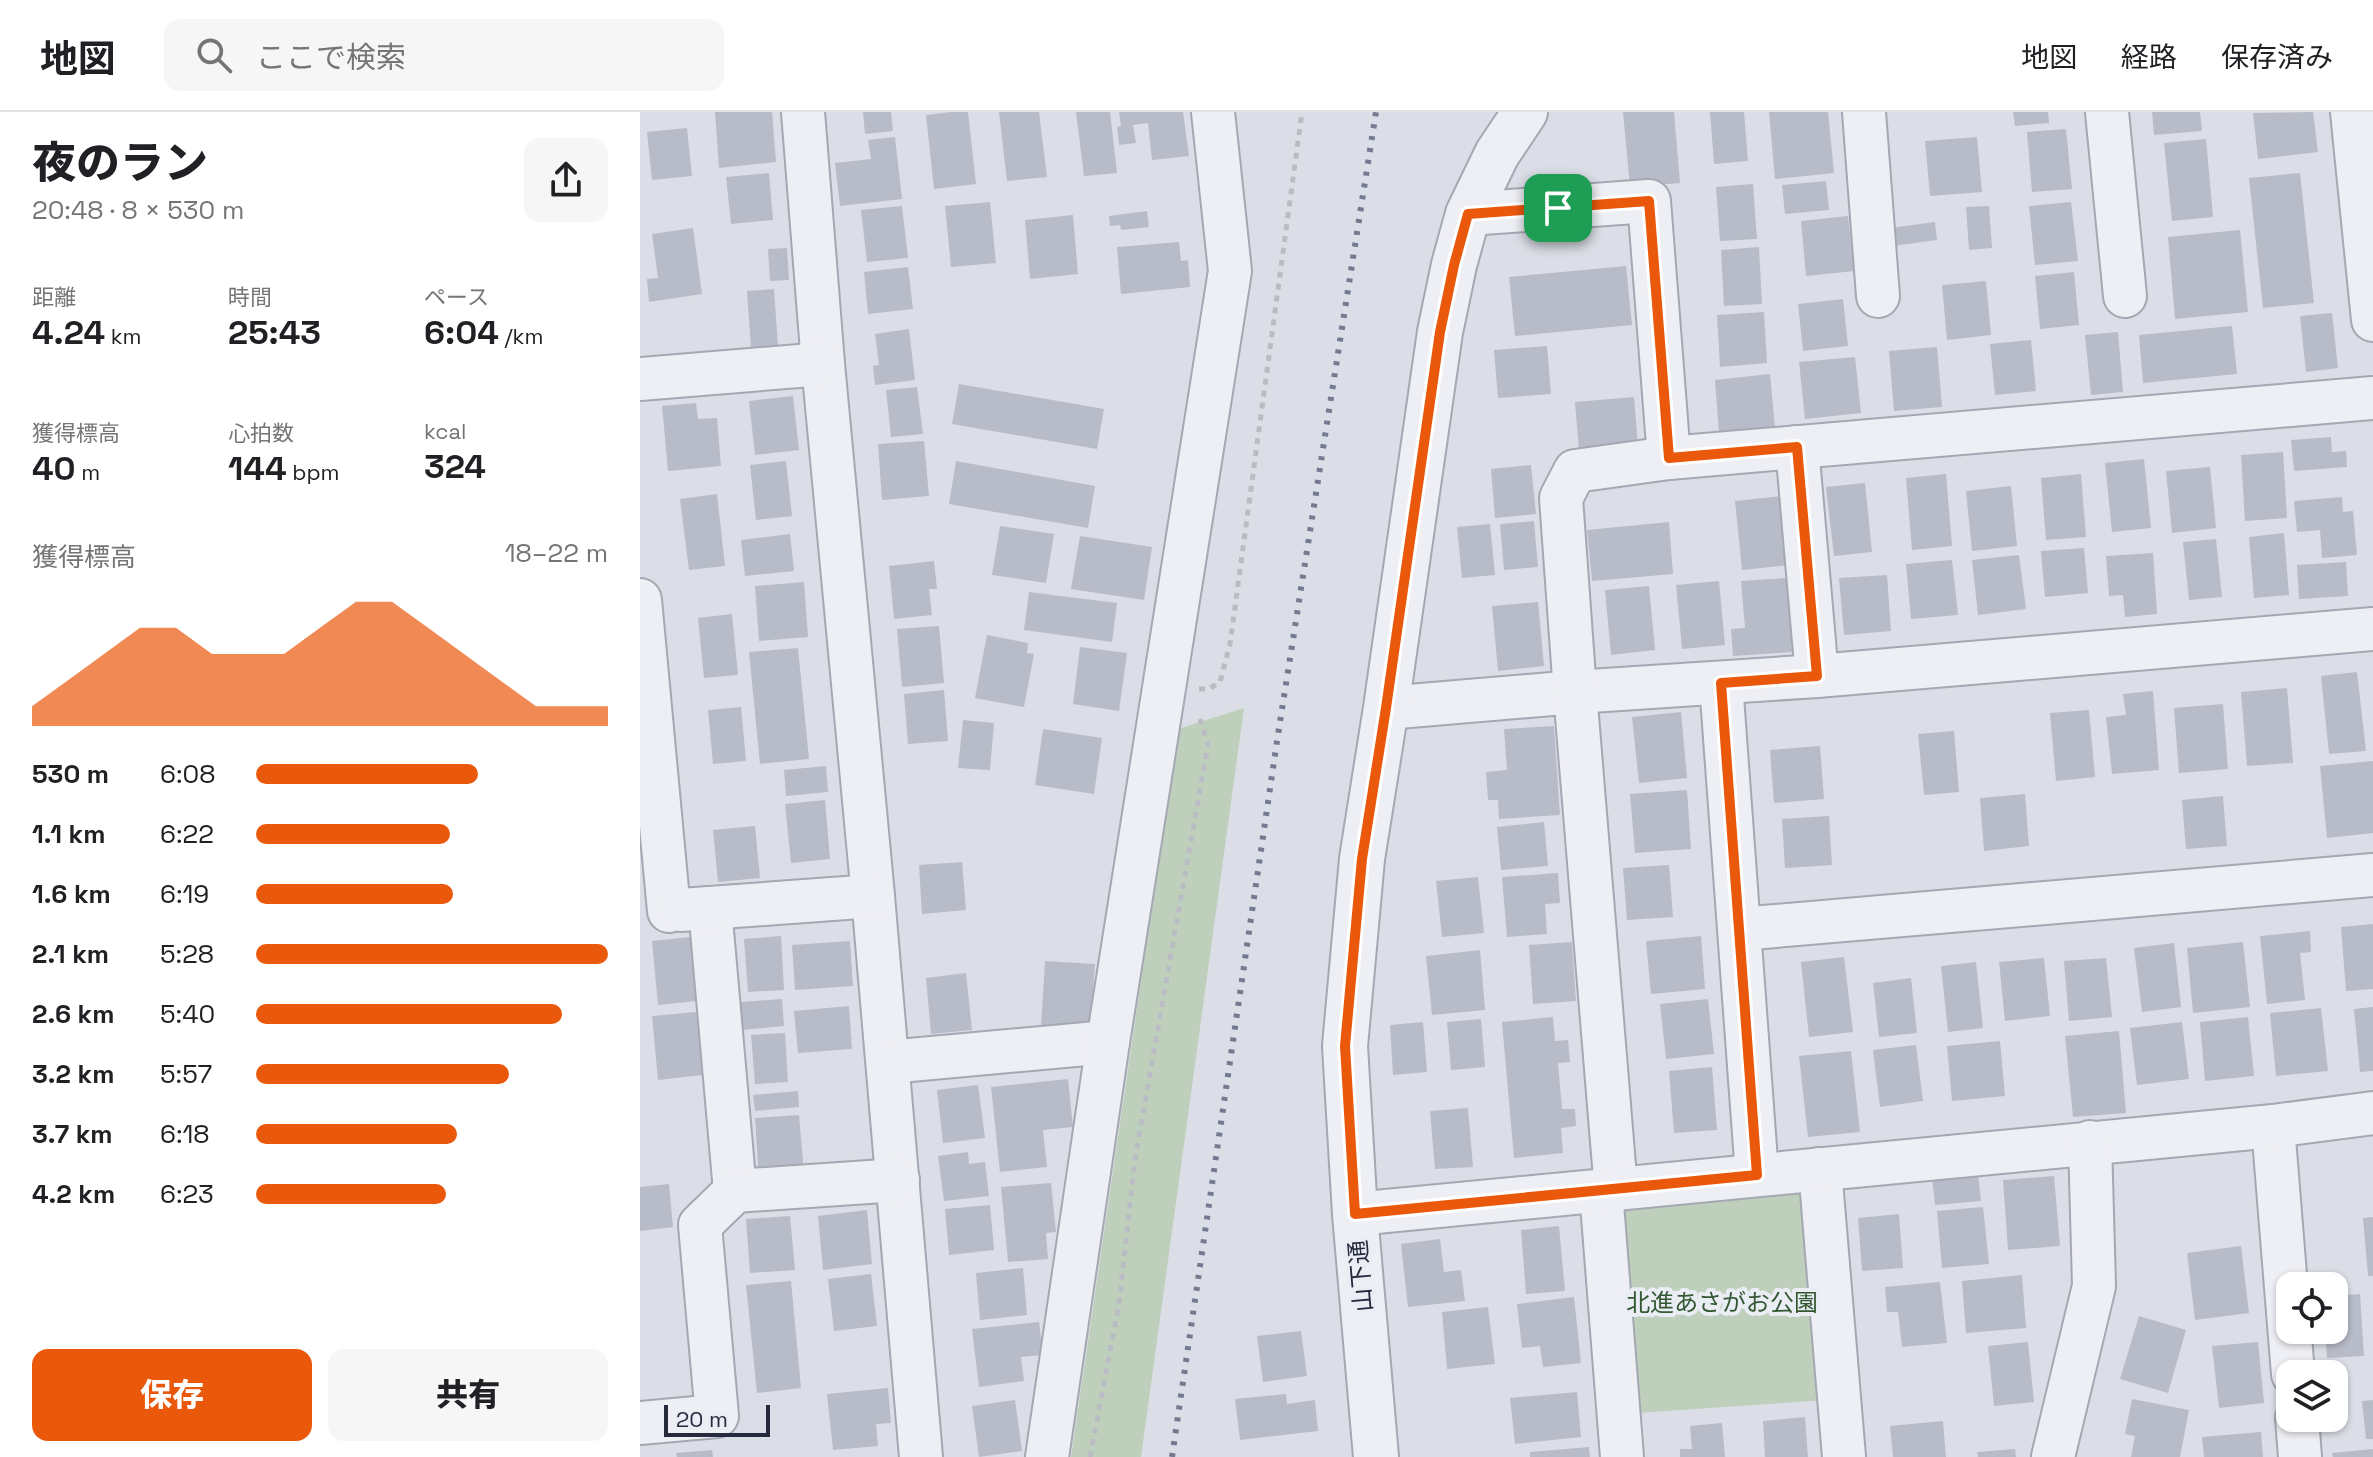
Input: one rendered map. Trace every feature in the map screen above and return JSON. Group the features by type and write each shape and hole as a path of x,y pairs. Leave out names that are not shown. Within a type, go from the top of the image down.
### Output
{"street":[{"path":"803,112 921,1457"},
{"path":"1047,1457 1108,1042 1230,271 1213,112"},
{"name":"山下通","path":"1376,1457 1355,1214 1345,1046 1362,859 1440,332 1454,265 1468,214 1497,154 1525,112"},
{"path":"1864,112 1878,296"},
{"path":"2107,112 2125,296"},
{"path":"2352,112 2370,266 2373,320"},
{"path":"1468,214 1649,201 1669,458"},
{"path":"640,379 823,364"},
{"path":"1622,1457 1608,1191 1561,498 1575,471 1669,458 2373,398"},
{"path":"1797,447 1817,676"},
{"path":"640,600 654,912 873,896"},
{"path":"1386,708 1817,676 2373,629"},
{"path":"1721,683 1757,1175"},
{"path":"1740,929 2373,875"},
{"path":"710,908 735,1191"},
{"path":"888,1062 1108,1042"},
{"path":"1355,1214 2273,1126 2373,1113"},
{"path":"2273,1126 2292,1360"},
{"path":"2053,1457 2094,1286 2090,1142"},
{"path":"1820,1169 1844,1457"},
{"path":"640,1423 717,1416 700,1225 735,1191 898,1180"},
{"path":"2298,1432 2300,1457"}],"path":[{"path":"1189,689 1209,689 1220,682 1230,644 1302,112"},
{"path":"1090,1457 1119,1304 1135,1159 1208,744 1199,716"}],"green space":[{"path":"1244,708 1141,1457 1071,1457 1178,729"},
{"name":"北進あさがお公園","path":"1807,1189 1826,1400 1637,1413 1618,1207"}],"building":[{"path":"715,112 772,112 776,162 719,168"},
{"path":"863,112 891,112 893,131 865,134"},
{"path":"968,112 976,184 934,189 926,115"},
{"path":"999,112 1039,112 1047,177 1007,181"},
{"path":"1076,112 1110,112 1117,173 1084,176"},
{"path":"1119,112 1183,112 1189,156 1152,160 1148,123 1133,125 1136,143 1119,145"},
{"path":"1623,112 1674,112 1680,183 1630,187"},
{"path":"1710,112 1744,112 1748,161 1714,164"},
{"path":"1769,112 1828,112 1834,173 1775,179"},
{"path":"2013,112 2048,112 2049,123 2015,126"},
{"path":"2152,112 2200,112 2202,131 2154,135"},
{"path":"2313,112 2318,152 2258,159 2253,113"},
{"path":"687,128 692,176 652,180 647,132"},
{"path":"2066,129 2072,189 2032,192 2027,132"},
{"path":"895,137 902,199 840,206 835,163 871,159 868,140"},
{"path":"1977,137 1982,192 1930,196 1925,141"},
{"path":"2206,139 2213,217 2172,221 2164,143"},
{"path":"769,173 773,220 731,224 726,177"},
{"path":"2300,173 2314,303 2263,308 2249,178"},
{"path":"1826,181 1829,210 1785,214 1782,185"},
{"path":"1753,184 1757,239 1720,241 1716,187"},
{"path":"990,202 996,263 951,267 945,206"},
{"path":"2071,202 2078,261 2035,265 2029,206"},
{"path":"902,206 908,258 867,262 861,210"},
{"path":"1989,206 1992,248 1969,250 1966,207"},
{"path":"1147,211 1149,227 1121,230 1120,225 1110,226 1109,216"},
{"path":"1073,215 1078,274 1030,279 1025,220"},
{"path":"1848,216 1854,271 1806,276 1801,221"},
{"path":"1935,222 1937,240 1885,247 1883,229"},
{"path":"693,228 702,294 649,302 647,279 658,278 652,234"},
{"path":"2240,230 2248,312 2175,319 2168,237"},
{"path":"1179,242 1181,261 1188,260 1190,287 1121,294 1117,247"},
{"path":"1759,247 1762,304 1724,306 1721,250"},
{"path":"787,248 789,280 770,281 768,249"},
{"path":"1626,266 1632,325 1515,336 1509,277"},
{"path":"908,267 913,309 868,314 864,272"},
{"path":"2074,272 2079,325 2040,329 2035,276"},
{"path":"1986,281 1991,335 1947,340 1942,285"},
{"path":"774,289 778,346 751,348 747,291"},
{"path":"1843,299 1848,346 1803,351 1798,304"},
{"path":"1764,312 1767,363 1720,367 1717,315"},
{"path":"2332,313 2338,368 2306,372 2300,316"},
{"path":"2232,326 2237,374 2143,383 2139,335"},
{"path":"909,329 915,380 875,385 873,366 879,365 875,334"},
{"path":"2118,332 2123,392 2091,395 2085,335"},
{"path":"2031,340 2036,391 1995,395 1990,344"},
{"path":"1547,346 1551,394 1498,398 1494,350"},
{"path":"1937,347 1942,407 1894,411 1889,351"},
{"path":"1855,357 1861,413 1805,419 1799,362"},
{"path":"1770,374 1775,428 1719,433 1715,380"},
{"path":"959,384 1104,409 1097,449 952,424"},
{"path":"917,387 923,434 891,437 886,390"},
{"path":"793,396 799,450 755,455 749,401"},
{"path":"1634,397 1638,446 1579,450 1575,402"},
{"path":"696,403 698,419 717,418 721,466 668,471 662,406"},
{"path":"2331,437 2332,452 2346,451 2347,467 2294,471 2291,440"},
{"path":"924,441 929,496 882,500 878,444"},
{"path":"2283,452 2287,518 2245,521 2241,455"},
{"path":"2144,459 2151,528 2112,532 2105,463"},
{"path":"786,461 792,516 756,520 750,465"},
{"path":"956,461 1095,486 1088,528 949,504"},
{"path":"1531,465 1536,514 1495,518 1491,469"},
{"path":"2210,467 2216,528 2172,533 2166,471"},
{"path":"1946,474 1952,546 1912,550 1906,478"},
{"path":"2081,474 2086,537 2046,540 2041,478"},
{"path":"1865,483 1872,552 1834,556 1826,487"},
{"path":"2011,486 2017,546 1972,551 1966,491"},
{"path":"717,494 725,566 689,570 680,499"},
{"path":"1783,496 1789,565 1742,570 1735,501"},
{"path":"2342,497 2343,512 2353,511 2357,555 2322,558 2320,530 2297,532 2294,501"},
{"path":"1534,521 1538,567 1504,570 1500,524"},
{"path":"1669,522 1673,574 1592,581 1587,530"},
{"path":"1490,524 1495,575 1462,578 1457,527"},
{"path":"1000,526 1054,534 1046,583 992,575"},
{"path":"2284,533 2289,595 2254,598 2249,537"},
{"path":"790,534 794,571 745,576 741,540"},
{"path":"1080,536 1152,547 1144,600 1071,589"},
{"path":"2216,539 2222,597 2189,600 2183,542"},
{"path":"2084,548 2088,593 2045,597 2041,551"},
{"path":"2153,553 2157,614 2125,617 2123,595 2109,596 2106,556"},
{"path":"2019,555 2026,609 1978,615 1972,560"},
{"path":"1952,560 1958,615 1911,619 1906,564"},
{"path":"934,561 937,589 929,589 932,615 894,619 889,566"},
{"path":"2346,562 2348,596 2299,599 2297,565"},
{"path":"1887,575 1891,631 1844,635 1839,578"},
{"path":"1787,578 1792,652 1733,656 1731,629 1745,628 1741,581"},
{"path":"1719,581 1725,645 1682,649 1676,585"},
{"path":"804,582 808,637 759,641 755,586"},
{"path":"1649,586 1655,650 1611,655 1605,590"},
{"path":"1029,592 1117,603 1112,642 1024,630"},
{"path":"1538,602 1544,666 1498,671 1492,606"},
{"path":"732,614 738,675 704,678 698,618"},
{"path":"939,626 944,683 902,687 897,629"},
{"path":"987,635 1028,643 1027,653 1034,654 1024,707 975,698"},
{"path":"1080,647 1127,653 1119,711 1073,704"},
{"path":"798,648 809,759 760,764 749,652"},
{"path":"2357,672 2366,751 2329,754 2321,676"},
{"path":"2287,688 2293,763 2247,766 2241,692"},
{"path":"944,690 948,741 908,744 904,694"},
{"path":"2153,691 2159,770 2112,774 2106,717 2126,715 2123,694"},
{"path":"2223,704 2228,769 2179,773 2174,708"},
{"path":"741,707 746,761 713,764 708,710"},
{"path":"2089,710 2095,777 2056,781 2050,713"},
{"path":"1681,712 1687,778 1639,783 1632,717"},
{"path":"963,720 994,723 990,770 958,768"},
{"path":"1554,726 1560,815 1499,819 1498,800 1488,800 1486,772 1507,770 1504,729"},
{"path":"1043,729 1102,738 1094,794 1035,785"},
{"path":"1954,731 1959,792 1924,795 1918,734"},
{"path":"1820,746 1824,799 1774,803 1770,750"},
{"path":"2373,761 2373,833 2327,838 2320,766"},
{"path":"826,766 828,792 786,796 784,770"},
{"path":"1687,790 1691,849 1635,853 1630,794"},
{"path":"2025,794 2029,846 1984,851 1980,798"},
{"path":"2223,796 2227,846 2186,849 2182,800"},
{"path":"825,800 830,859 791,863 785,804"},
{"path":"1829,816 1832,865 1785,868 1782,819"},
{"path":"1544,822 1548,866 1501,870 1497,827"},
{"path":"755,826 760,878 718,882 713,830"},
{"path":"962,862 966,910 922,914 919,865"},
{"path":"1669,865 1673,917 1627,920 1623,868"},
{"path":"1558,873 1560,903 1545,904 1547,934 1507,937 1502,877"},
{"path":"1478,877 1484,933 1442,937 1436,881"},
{"path":"2373,924 2373,989 2346,991 2341,927"},
{"path":"2310,931 2311,952 2300,953 2305,1000 2267,1004 2260,936"},
{"path":"781,936 784,990 748,992 744,939"},
{"path":"1701,936 1705,989 1651,994 1646,941"},
{"path":"690,937 696,1001 658,1005 652,941"},
{"path":"850,941 853,986 795,990 792,945"},
{"path":"1572,942 1576,1001 1533,1004 1529,945"},
{"path":"2243,942 2250,1007 2193,1013 2187,948"},
{"path":"2174,943 2181,1007 2142,1012 2134,948"},
{"path":"1480,950 1485,1010 1432,1015 1426,956"},
{"path":"1844,957 1853,1032 1809,1037 1801,962"},
{"path":"2044,958 2050,1016 2005,1021 1999,962"},
{"path":"2106,958 2112,1017 2069,1021 2064,961"},
{"path":"1045,961 1095,964 1090,1030 1041,1026"},
{"path":"1976,962 1983,1028 1948,1032 1941,966"},
{"path":"966,973 972,1030 931,1034 926,978"},
{"path":"1911,978 1917,1033 1879,1037 1873,983"},
{"path":"782,999 784,1026 742,1030 741,1002"},
{"path":"1708,999 1714,1054 1666,1059 1660,1004"},
{"path":"849,1006 852,1049 798,1053 794,1011"},
{"path":"2373,1007 2373,1071 2360,1072 2354,1009"},
{"path":"2321,1008 2328,1071 2276,1076 2270,1013"},
{"path":"696,1012 703,1075 658,1080 652,1016"},
{"path":"1553,1017 1555,1041 1568,1040 1570,1062 1558,1063 1562,1109 1575,1109 1576,1126 1561,1128 1563,1153 1514,1158 1502,1022"},
{"path":"2248,1017 2254,1076 2205,1081 2200,1022"},
{"path":"1481,1019 1485,1067 1451,1070 1447,1022"},
{"path":"1423,1022 1427,1072 1393,1075 1390,1025"},
{"path":"2182,1022 2189,1079 2137,1085 2130,1028"},
{"path":"2119,1031 2126,1113 2073,1117 2065,1036"},
{"path":"785,1033 788,1082 755,1084 751,1035"},
{"path":"2000,1041 2005,1096 1952,1101 1947,1046"},
{"path":"1916,1045 1923,1101 1880,1107 1873,1050"},
{"path":"1851,1051 1860,1132 1808,1137 1799,1056"},
{"path":"1712,1067 1717,1130 1674,1133 1669,1071"},
{"path":"1068,1079 1073,1127 1043,1130 1047,1167 1000,1172 991,1087"},
{"path":"978,1085 985,1138 943,1143 937,1090"},
{"path":"798,1091 799,1107 755,1111 753,1095"},
{"path":"1468,1108 1473,1167 1435,1169 1430,1111"},
{"path":"799,1115 804,1173 759,1177 755,1118"},
{"path":"968,1152 969,1164 985,1162 989,1196 944,1201 938,1156"},
{"path":"1978,1173 1981,1201 1935,1205 1932,1177"},
{"path":"2054,1176 2060,1246 2008,1250 2003,1180"},
{"path":"1051,1183 1056,1232 1046,1233 1048,1259 1008,1262 1001,1187"},
{"path":"669,1184 673,1227 640,1231 640,1187"},
{"path":"990,1205 994,1250 949,1255 945,1209"},
{"path":"1983,1207 1989,1264 1942,1268 1937,1211"},
{"path":"867,1210 872,1264 823,1270 818,1216"},
{"path":"1899,1214 1903,1268 1862,1271 1858,1218"},
{"path":"790,1216 795,1270 750,1273 746,1219"},
{"path":"2373,1217 2373,1276 2368,1276 2363,1218"},
{"path":"1559,1226 1565,1291 1526,1294 1521,1230"},
{"path":"1440,1239 1444,1272 1461,1270 1465,1301 1408,1307 1401,1244"},
{"path":"2241,1246 2249,1313 2195,1320 2187,1253"},
{"path":"1023,1268 1027,1315 980,1320 976,1273"},
{"path":"871,1274 877,1326 834,1331 828,1279"},
{"path":"2022,1275 2026,1328 1966,1333 1962,1281"},
{"path":"791,1281 801,1388 757,1393 746,1285"},
{"path":"1940,1282 1947,1343 1902,1347 1898,1312 1887,1312 1885,1287"},
{"path":"2360,1294 2364,1356 2327,1358 2326,1344 2348,1344 2348,1295"},
{"path":"1574,1297 1581,1363 1543,1367 1540,1346 1522,1348 1517,1304"},
{"path":"1488,1307 1495,1364 1447,1369 1442,1312"},
{"path":"2139,1316 2186,1330 2168,1393 2120,1379"},
{"path":"1039,1322 1043,1355 1021,1357 1024,1381 979,1387 972,1329"},
{"path":"1301,1331 1307,1376 1263,1382 1257,1336"},
{"path":"2028,1342 2034,1402 1994,1406 1988,1346"},
{"path":"2258,1342 2264,1403 2219,1408 2212,1346"},
{"path":"888,1388 891,1423 876,1424 878,1446 833,1450 827,1394"},
{"path":"1577,1392 1581,1437 1515,1444 1510,1398"},
{"path":"1286,1394 1287,1404 1315,1400 1318,1431 1240,1440 1235,1399"},
{"path":"2132,1399 2189,1410 2180,1457 2131,1457 2135,1436 2125,1434"},
{"path":"1015,1400 1022,1451 979,1457 972,1406"},
{"path":"2373,1400 2373,1439 2366,1439 2362,1401"},
{"path":"1805,1417 1808,1457 1765,1457 1763,1421"},
{"path":"1943,1421 1946,1457 1893,1457 1890,1426"},
{"path":"1722,1423 1725,1457 1680,1457 1680,1449 1692,1449 1690,1426"},
{"path":"2261,1432 2263,1457 2204,1457 2202,1437"},
{"path":"1589,1447 1590,1457 1530,1457 1530,1452"},
{"path":"2015,1449 2016,1457 1978,1457 1977,1452"},
{"path":"2373,1449 2373,1457 2333,1457 2332,1453"},
{"path":"712,1450 713,1457 677,1457 676,1453"}],"railway":[{"path":"1172,1457 1277,741 1376,112"}],"route":[{"path":"1649,201 1669,458 1797,447 1817,676 1721,683 1757,1175 1355,1214 1345,1046 1362,859 1440,332 1468,214 1558,208 1649,201"}]}
